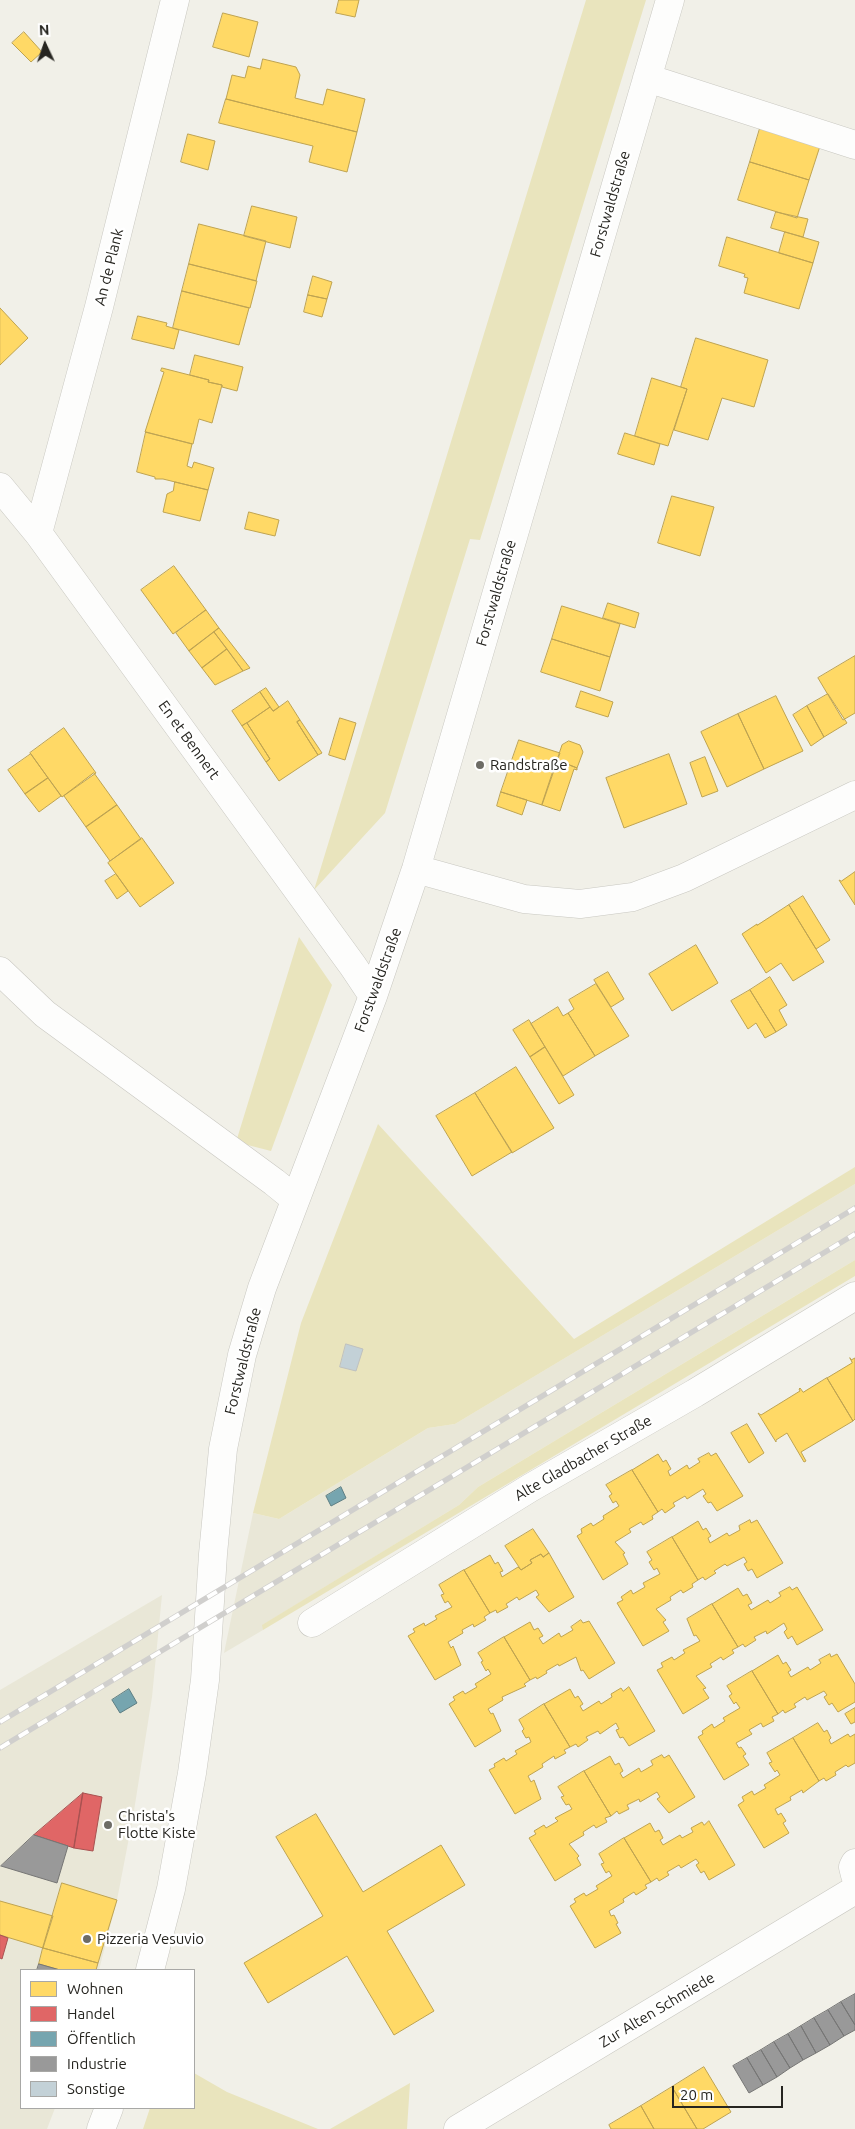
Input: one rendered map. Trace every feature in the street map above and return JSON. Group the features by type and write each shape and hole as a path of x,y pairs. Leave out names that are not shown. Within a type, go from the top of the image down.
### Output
{"street":[{"name":"An de Plank","path":"38,533 99,308 175,0"},
{"name":"Forstwaldstraße","path":"150,1969 171,1889 196,1745 205,1680 213,1554 223,1450 242,1355 262,1288 373,996 416,869 670,0"},
{"path":"646,78 855,146"},
{"name":"En et Bennert","path":"0,487 38,533 373,996"},
{"path":"416,869 524,898 580,904 633,896 684,878 855,795"},
{"path":"0,971 45,1014 274,1182 295,1200"},
{"name":"Alte Gladbacher Straße","path":"312,1623 530,1488 695,1393 855,1296"},
{"path":"855,1862 853,1867 855,1875"},
{"name":"Zur Alten Schmiede","path":"458,2129 855,1890"},
{"path":"101,2129 109,2109"}],"shaded area":[{"path":"586,0 646,0 480,540 470,539 385,813 314,890"},
{"path":"299,937 332,985 271,1151 236,1142"},
{"path":"378,1124 574,1339 855,1167 855,1184 455,1424 428,1428 279,1519 253,1513 301,1323"},
{"path":"855,1184 855,1260 478,1487 459,1505 263,1625 263,1630 224,1653 253,1513 279,1519 428,1428 455,1424"},
{"path":"855,1260 855,1276 263,1630 262,1625 459,1505 478,1487"},
{"path":"162,1595 152,1697 133,1817 117,1900 99,1969 20,1969 20,2109 55,2109 47,2129 0,2129 0,1690"},
{"path":"195,2074 227,2092 318,2129 143,2129 150,2109 195,2109"},
{"path":"410,2083 407,2129 330,2129"}],"building: Wohnen":[{"path":"339,0 359,0 355,17 336,13"},
{"path":"223,13 258,22 249,57 213,47"},
{"path":"24,32 42,52 31,62 12,43"},
{"path":"263,59 296,67 300,75 295,98 323,105 327,89 365,99 357,132 226,99 232,75 245,78 248,66 260,69"},
{"path":"226,99 357,132 347,172 309,162 313,146 219,123"},
{"path":"761,125 821,143 809,180 750,162"},
{"path":"188,134 215,141 208,170 181,162"},
{"path":"750,162 809,180 797,218 738,200"},
{"path":"252,206 297,217 290,248 244,236"},
{"path":"776,212 808,219 803,237 771,228"},
{"path":"199,224 266,241 256,281 189,264"},
{"path":"785,232 819,242 813,263 779,253"},
{"path":"727,237 813,263 799,309 744,293 748,278 744,277 745,274 719,266"},
{"path":"189,264 257,281 250,308 182,291"},
{"path":"313,276 332,282 327,299 308,295"},
{"path":"182,291 249,308 239,345 173,328"},
{"path":"308,295 327,299 322,317 304,312"},
{"path":"0,308 28,338 0,365"},
{"path":"138,316 167,323 166,326 179,330 174,349 132,339"},
{"path":"696,338 768,360 754,407 722,398 708,440 674,430 687,389 681,387"},
{"path":"195,355 243,367 237,391 190,375"},
{"path":"162,368 222,385 212,423 199,419 193,444 145,432 164,372 161,371"},
{"path":"652,378 687,389 668,446 635,436"},
{"path":"146,432 192,444 187,466 192,468 194,462 214,468 208,490 163,479 155,479 155,477 137,472"},
{"path":"625,433 660,444 654,465 618,454"},
{"path":"175,482 208,490 200,521 163,512 167,494 173,491"},
{"path":"672,496 714,507 700,556 658,543"},
{"path":"249,512 279,520 275,536 245,529"},
{"path":"174,566 206,610 173,634 141,590"},
{"path":"608,603 639,613 635,628 603,618"},
{"path":"562,606 620,624 610,657 552,639"},
{"path":"206,610 219,628 189,651 176,633"},
{"path":"219,628 250,668 243,671 214,632"},
{"path":"214,632 227,649 202,668 189,651"},
{"path":"552,639 610,657 600,691 541,672"},
{"path":"227,649 243,671 215,685 202,668"},
{"path":"855,656 855,713 843,720 818,678"},
{"path":"266,688 279,707 273,711 260,692"},
{"path":"581,691 613,702 608,717 576,707"},
{"path":"260,692 270,707 242,726 232,711"},
{"path":"828,694 847,723 824,737 807,706"},
{"path":"776,696 803,751 764,769 738,714"},
{"path":"288,701 300,720 297,722 318,755 279,781 266,762 270,759 247,723 270,707 273,711"},
{"path":"807,706 824,737 811,746 793,715"},
{"path":"738,714 764,769 727,787 701,732"},
{"path":"340,718 356,723 345,760 329,755"},
{"path":"300,720 322,753 318,755 297,722"},
{"path":"247,723 270,759 266,762 242,726"},
{"path":"64,728 96,773 62,797 30,753"},
{"path":"519,740 560,753 542,805 501,792"},
{"path":"569,741 580,745 583,752 577,768 557,760 562,745"},
{"path":"31,754 48,778 25,794 8,770"},
{"path":"669,754 687,804 624,828 606,778"},
{"path":"705,757 718,791 702,797 690,763"},
{"path":"557,760 577,768 577,770 574,769 560,811 542,805"},
{"path":"94,773 117,805 86,827 64,796"},
{"path":"48,778 61,796 39,812 25,794"},
{"path":"501,792 527,800 522,815 497,806"},
{"path":"117,805 141,839 110,861 86,827"},
{"path":"142,838 174,883 140,907 108,863"},
{"path":"855,872 855,905 839,880 841,881"},
{"path":"116,874 128,891 117,899 105,881"},
{"path":"803,896 830,940 816,949 789,905"},
{"path":"789,905 824,962 793,981 781,963 766,973 742,934"},
{"path":"696,945 718,983 672,1011 649,974"},
{"path":"608,972 624,999 611,1007 594,980"},
{"path":"770,977 787,1005 779,1010 787,1025 776,1032 750,990"},
{"path":"596,984 629,1036 595,1056 568,1013 574,1009 569,1000"},
{"path":"750,990 776,1032 765,1038 756,1023 748,1029 731,1001"},
{"path":"558,1007 563,1016 568,1013 595,1056 563,1076 531,1024"},
{"path":"529,1020 545,1047 530,1057 513,1030"},
{"path":"545,1047 574,1095 559,1104 530,1057"},
{"path":"516,1067 554,1128 512,1153 475,1093"},
{"path":"475,1093 512,1152 472,1176 436,1116"},
{"path":"850,1358 851,1360 855,1358 855,1419 853,1421 827,1378 852,1363"},
{"path":"827,1378 853,1421 801,1452 806,1461 804,1462 787,1433 776,1440 776,1442 758,1413 761,1415 800,1391 800,1388 803,1392"},
{"path":"747,1424 764,1453 749,1463 731,1433"},
{"path":"709,1453 711,1456 716,1453 743,1496 717,1511 711,1502 708,1503 703,1496 706,1494 703,1489 687,1499 685,1496 673,1503 675,1506 665,1513 662,1509 658,1512 632,1470 658,1454 663,1462 666,1460 671,1469 668,1471 670,1476 687,1465 689,1469 700,1462 698,1459"},
{"path":"632,1470 658,1512 652,1516 653,1519 643,1525 641,1522 629,1529 631,1532 615,1542 625,1553 623,1554 628,1564 603,1580 577,1536 582,1533 581,1529 591,1523 593,1526 604,1519 603,1516 619,1506 616,1501 613,1503 609,1496 612,1494 606,1485"},
{"path":"750,1520 751,1523 757,1520 783,1563 757,1578 752,1569 748,1571 744,1564 747,1562 744,1557 727,1566 725,1564 705,1580 703,1577 698,1580 672,1537 698,1521 703,1530 706,1528 711,1536 708,1538 710,1543 727,1533 729,1536 740,1530 739,1526"},
{"path":"533,1529 549,1553 543,1557 541,1554 530,1560 532,1563 521,1570 505,1546"},
{"path":"672,1537 698,1580 692,1584 693,1587 683,1593 681,1590 670,1597 671,1600 656,1609 666,1620 663,1622 669,1631 643,1646 617,1603 623,1600 621,1597 631,1590 633,1594 645,1587 643,1583 660,1574 657,1568 654,1570 649,1562 652,1560 647,1552"},
{"path":"549,1553 574,1597 549,1612 536,1597 539,1595 536,1590 519,1600 517,1597 506,1604 508,1607 497,1613 496,1610 490,1613 464,1570 490,1555 495,1564 498,1562 503,1571 500,1572 502,1577 518,1567 521,1570 532,1563 530,1560 541,1554 543,1557"},
{"path":"464,1570 490,1613 484,1617 486,1620 474,1627 473,1624 462,1630 463,1633 448,1642 451,1648 453,1646 461,1665 435,1680 408,1636 415,1632 413,1629 424,1623 425,1626 437,1619 435,1616 452,1607 448,1601 445,1603 441,1595 444,1594 439,1585"},
{"path":"790,1587 792,1590 797,1587 823,1630 797,1645 792,1636 788,1639 784,1632 787,1629 784,1623 767,1634 766,1631 754,1637 756,1640 745,1647 743,1644 738,1647 712,1604 738,1588 743,1596 747,1594 752,1603 748,1605 751,1610 768,1600 770,1603 781,1596 779,1593"},
{"path":"712,1604 738,1647 732,1650 734,1653 723,1660 721,1657 710,1664 712,1667 696,1676 706,1688 703,1689 709,1698 683,1714 657,1670 663,1667 661,1663 672,1657 674,1660 685,1653 683,1650 700,1641 696,1635 694,1636 687,1619"},
{"path":"581,1620 583,1623 589,1621 615,1663 589,1679 583,1670 581,1671 576,1657 559,1666 558,1664 537,1679 536,1677 530,1680 504,1637 530,1622 534,1630 538,1628 543,1636 539,1638 543,1644 559,1633 561,1637 573,1630 571,1627"},
{"path":"504,1637 530,1680 524,1684 526,1686 502,1697 503,1700 488,1709 491,1714 493,1713 501,1731 475,1747 449,1704 455,1700 453,1697 463,1691 465,1694 477,1687 475,1684 491,1674 488,1669 486,1671 478,1653"},
{"path":"830,1654 831,1657 837,1654 855,1684 855,1702 838,1712 832,1703 829,1705 824,1697 827,1695 824,1691 807,1700 805,1697 794,1704 796,1707 785,1713 783,1710 778,1714 752,1671 778,1655 783,1664 786,1662 791,1670 788,1672 791,1677 808,1667 810,1670 821,1663 819,1660"},
{"path":"752,1671 778,1714 772,1717 774,1721 763,1727 761,1723 749,1730 752,1734 736,1743 746,1754 743,1756 749,1765 724,1780 698,1737 703,1734 702,1731 712,1724 714,1728 725,1721 723,1718 740,1708 736,1702 734,1704 729,1696 732,1694 727,1686"},
{"path":"629,1687 655,1731 629,1746 623,1737 620,1738 616,1730 619,1729 616,1723 600,1734 598,1731 586,1737 588,1740 578,1747 576,1744 570,1747 544,1704 570,1689 575,1698 578,1696 583,1704 580,1706 583,1711 599,1701 601,1704 612,1697 611,1694 621,1688 623,1691"},
{"path":"544,1704 570,1747 564,1750 566,1753 555,1759 554,1756 542,1764 543,1767 528,1776 531,1782 534,1780 541,1799 515,1814 489,1770 495,1767 494,1764 504,1758 506,1761 517,1754 515,1751 531,1742 529,1737 526,1738 522,1731 524,1729 519,1720"},
{"path":"855,1708 855,1722 851,1724 845,1714"},
{"path":"818,1723 824,1732 827,1730 831,1738 829,1740 831,1744 848,1734 850,1737 855,1734 855,1763 848,1767 846,1765 835,1772 836,1775 826,1781 824,1778 819,1781 793,1738"},
{"path":"793,1738 819,1781 803,1793 802,1790 790,1797 791,1800 775,1809 778,1815 781,1813 786,1821 783,1823 789,1833 764,1848 738,1805 744,1801 742,1797 752,1791 754,1795 766,1788 764,1785 780,1775 777,1770 775,1772 769,1763 772,1762 767,1753"},
{"path":"662,1755 664,1758 669,1755 695,1797 669,1813 657,1799 660,1797 657,1792 640,1802 639,1799 627,1805 629,1809 619,1814 617,1811 611,1816 584,1771 610,1756 615,1765 619,1763 623,1771 620,1773 623,1778 639,1768 641,1772 653,1765 651,1761"},
{"path":"584,1771 611,1816 605,1818 607,1822 596,1828 594,1825 583,1832 584,1835 569,1844 579,1856 577,1858 581,1865 555,1881 529,1838 536,1834 534,1831 544,1825 546,1828 558,1821 555,1818 572,1809 569,1804 566,1805 561,1797 564,1796 558,1787"},
{"path":"316,1814 363,1892 441,1845 465,1885 387,1931 434,2011 394,2035 347,1956 268,2003 244,1963 323,1916 276,1837"},
{"path":"709,1821 735,1865 709,1880 704,1871 701,1873 696,1865 699,1863 696,1859 681,1868 679,1865 667,1872 669,1875 659,1881 657,1878 651,1882 624,1838 650,1823 655,1832 659,1830 663,1838 660,1840 663,1845 680,1835 682,1838 693,1832 691,1828 702,1822 704,1825"},
{"path":"624,1838 651,1882 645,1885 647,1888 636,1895 634,1892 623,1899 624,1902 609,1911 611,1916 614,1915 621,1933 595,1948 570,1906 576,1902 574,1899 584,1893 586,1896 598,1889 596,1886 612,1876 609,1871 606,1873 601,1864 604,1863 599,1854"},
{"path":"62,1883 117,1900 98,1963 43,1948"},
{"path":"0,1901 53,1916 43,1948 0,1935"},
{"path":"43,1948 98,1963 96,1969 56,1969 39,1964"},
{"path":"704,2067 731,2112 703,2129 697,2129 672,2087"},
{"path":"672,2087 697,2129 654,2129 641,2106"},
{"path":"641,2106 654,2129 611,2129 609,2125"}],"building: Handel":[{"path":"83,1793 102,1797 93,1851 74,1848"},
{"path":"83,1793 74,1848 34,1835"},
{"path":"0,1935 8,1938 2,1959 0,1958"}],"building: Öffentlich":[{"path":"341,1487 346,1498 331,1506 326,1496"},
{"path":"129,1689 137,1703 120,1713 112,1700"}],"building: Industrie":[{"path":"34,1835 68,1846 57,1883 1,1866"},
{"path":"39,1964 56,1969 37,1969"},
{"path":"855,1994 855,2025 841,2002"},
{"path":"841,2002 855,2025 855,2030 844,2036 828,2010"},
{"path":"828,2010 844,2036 830,2045 814,2018"},
{"path":"814,2018 830,2045 816,2053 801,2026"},
{"path":"801,2026 816,2053 803,2060 788,2034"},
{"path":"788,2034 803,2060 790,2068 774,2042"},
{"path":"774,2042 790,2068 777,2077 761,2050"},
{"path":"761,2050 777,2077 763,2085 747,2058"},
{"path":"747,2058 763,2085 749,2093 733,2066"}],"building: Sonstige":[{"path":"346,1344 363,1349 356,1371 340,1367"}],"railway":[{"path":"0,1722 855,1208"},
{"path":"0,1748 855,1234"}],"place":[{"name":"Randstraße","path":"480,765"},
{"name":"Christa's Flotte Kiste","path":"108,1825"},
{"name":"Pizzeria Vesuvio","path":"87,1939"}]}
